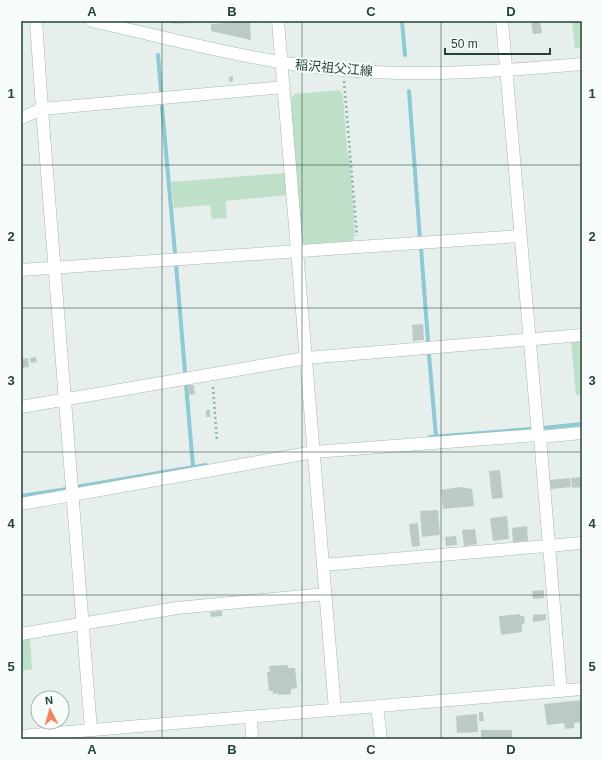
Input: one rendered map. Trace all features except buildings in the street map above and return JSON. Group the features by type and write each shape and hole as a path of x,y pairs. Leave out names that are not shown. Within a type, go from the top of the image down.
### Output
{"street":[{"path":"36,21 91,730"},
{"name":"稲沢祖父江線","path":"91,21 282,62 344,70 438,74 506,71 582,64"},
{"path":"278,21 335,710"},
{"path":"502,21 528,340 539,436 561,691"},
{"path":"21,118 42,109 284,87"},
{"path":"21,270 520,236"},
{"path":"21,407 306,358 582,335"},
{"path":"21,504 314,452 582,433"},
{"path":"323,565 582,543"},
{"path":"21,634 177,608 325,594"},
{"path":"21,736 582,689"},
{"path":"377,707 380,739"},
{"path":"250,717 252,739"}],"path":[{"path":"344,70 358,230 357,248"},
{"path":"212,374 217,440"}],"green space":[{"path":"161,21 218,21 176,24"},
{"path":"572,21 582,21 582,48 575,48"},
{"path":"339,90 343,95 347,150 350,159 355,232 353,244 306,248 301,244 290,99 295,94"},
{"path":"286,173 287,195 226,201 227,218 212,219 210,205 174,208 171,182"},
{"path":"582,341 582,394 576,395 571,342"},
{"path":"30,638 32,669 21,671 21,640"}],"waterway":[{"path":"402,21 405,55"},
{"path":"158,55 161,91"},
{"path":"409,91 420,239"},
{"path":"162,107 175,253"},
{"path":"421,248 428,341"},
{"path":"176,264 185,372"},
{"path":"429,355 436,437"},
{"path":"186,384 193,467"},
{"path":"543,428 582,424"},
{"path":"430,437 531,429"},
{"path":"76,487 206,465"},
{"path":"21,496 67,489"}]}
